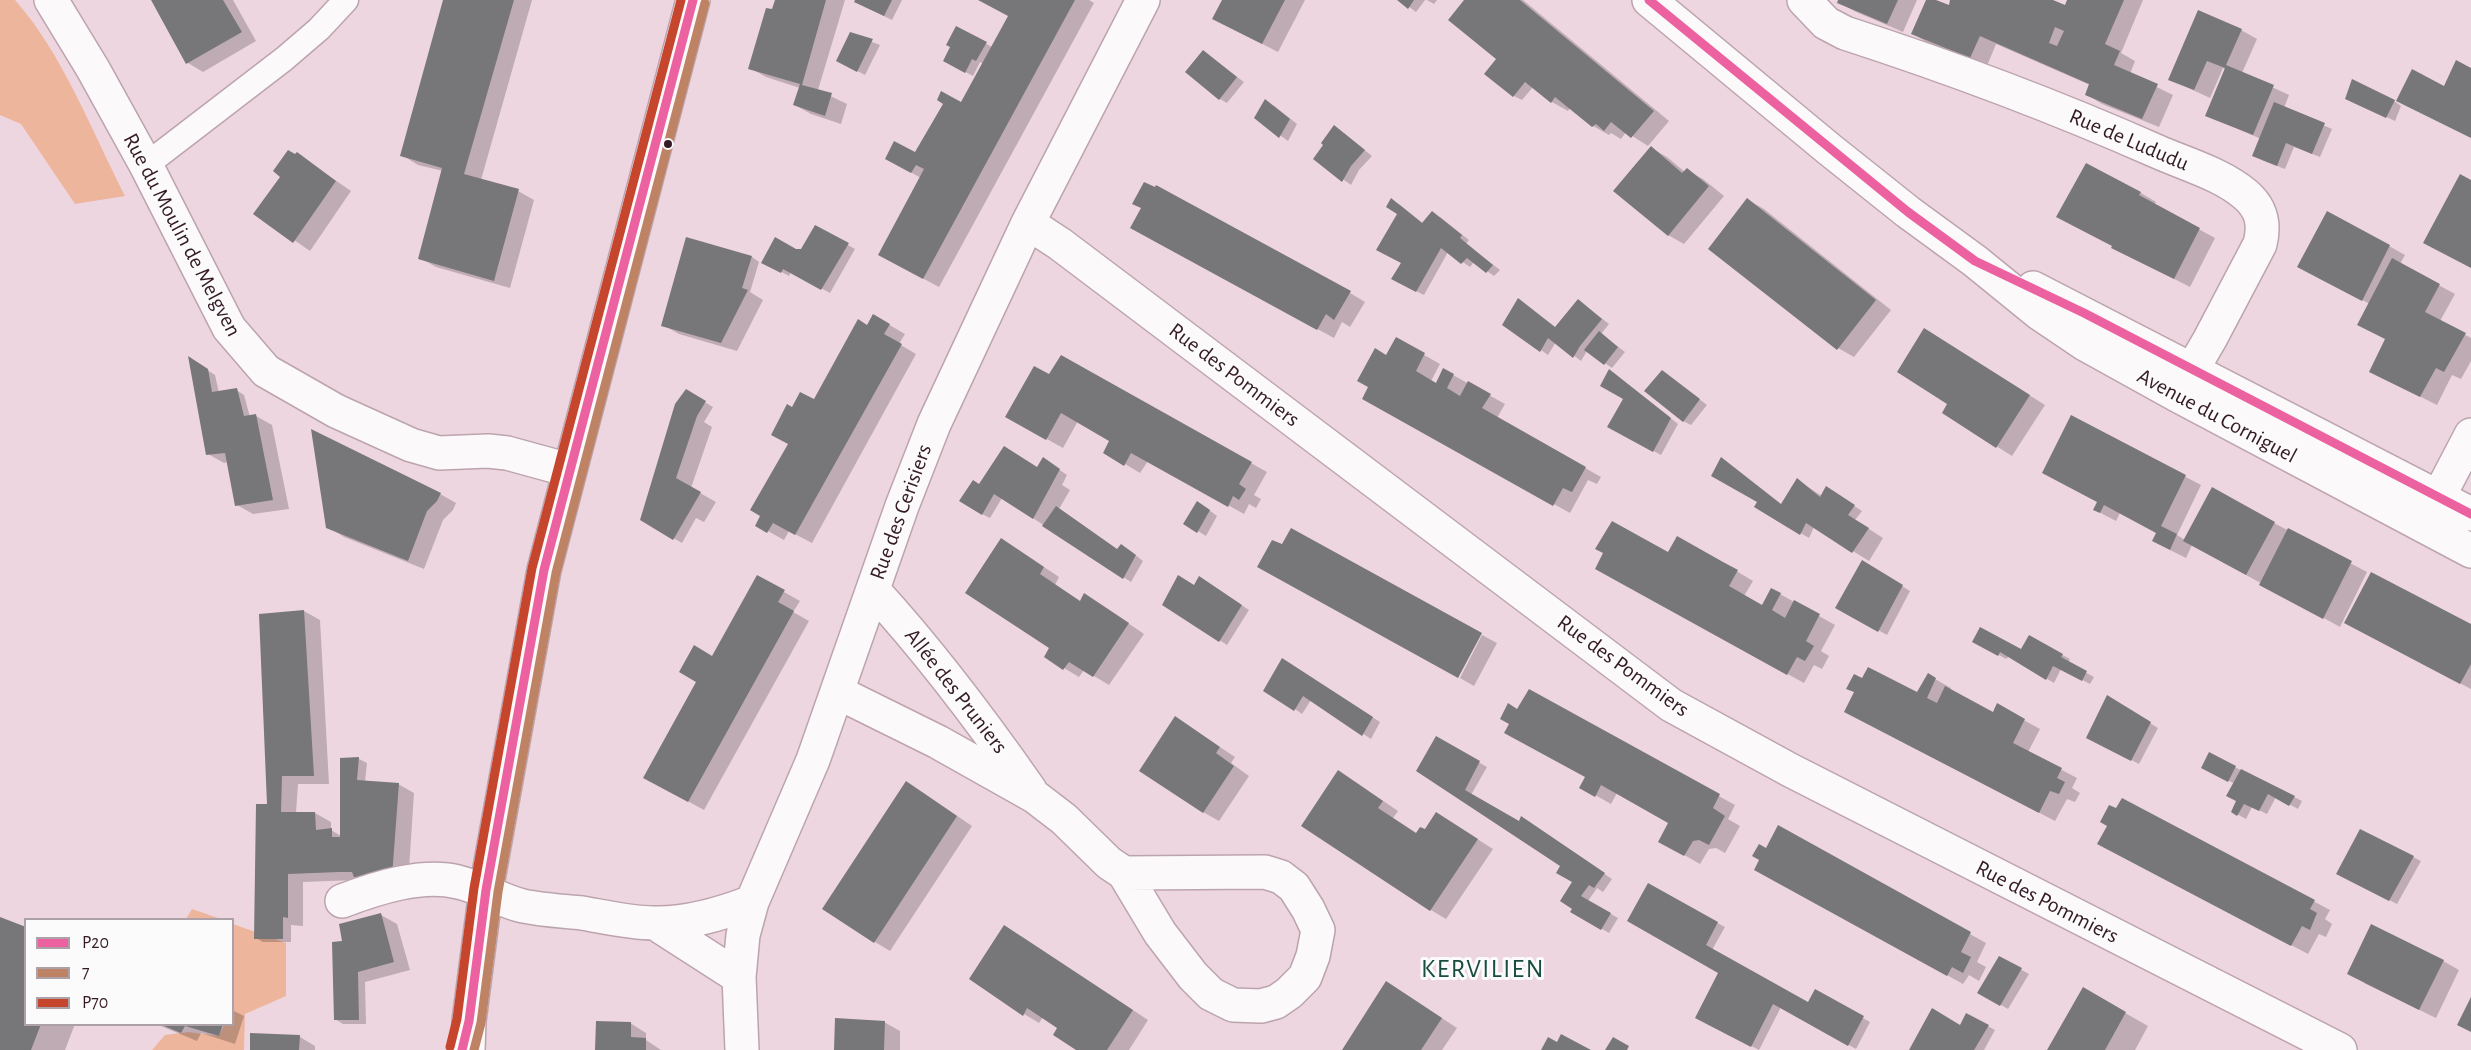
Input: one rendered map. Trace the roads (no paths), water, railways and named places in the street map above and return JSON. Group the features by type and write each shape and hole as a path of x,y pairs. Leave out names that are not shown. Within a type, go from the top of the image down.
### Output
{"street":[{"name":"Rue du Moulin de Melgven","path":"51,0 93,69 146,165 229,328 266,371 336,411 411,445 440,453 488,451 507,453 569,470"},
{"path":"466,1040 486,890 544,570 693,0"},
{"name":"Rue des Cerisiers","path":"742,1050 739,977 743,935 752,902 813,760 934,424 1028,224 1143,0"},
{"name":"Avenue du Corniguel","path":"1649,0 1899,205 1975,261 2185,382 2423,526 2471,551"},
{"name":"Rue de Lududu","path":"1804,0 1826,23 1845,33 1989,83 2075,116 2207,173 2245,194 2262,217 2263,230 2260,244 2238,290 2185,382"},
{"name":"Rue des Pommiers","path":"1028,224 1060,244 1189,340 1671,705 2292,1040 2340,1050"},
{"name":"Avenue du Corniguel","path":"2185,382 2471,514"},
{"path":"2423,526 2471,435"},
{"name":"Allée des Pruniers","path":"873,590 904,624 980,719 1034,796"},
{"name":"Allée des Pruniers","path":"837,692 938,742 1034,796 1064,819 1108,863 1124,873 1174,954 1211,994 1233,1005 1261,1006 1276,1002 1305,977 1314,956 1318,930 1294,886 1281,878 1265,872 1124,873"},
{"path":"342,901 374,890 429,880 457,881 486,890 521,906 654,923 698,919 727,912 752,902"},
{"path":"654,923 739,977"}],"lane":[{"path":"146,165 284,58 319,29 346,0"}],"district":[{"name":"KERVILIEN","path":"1483,969"}]}
